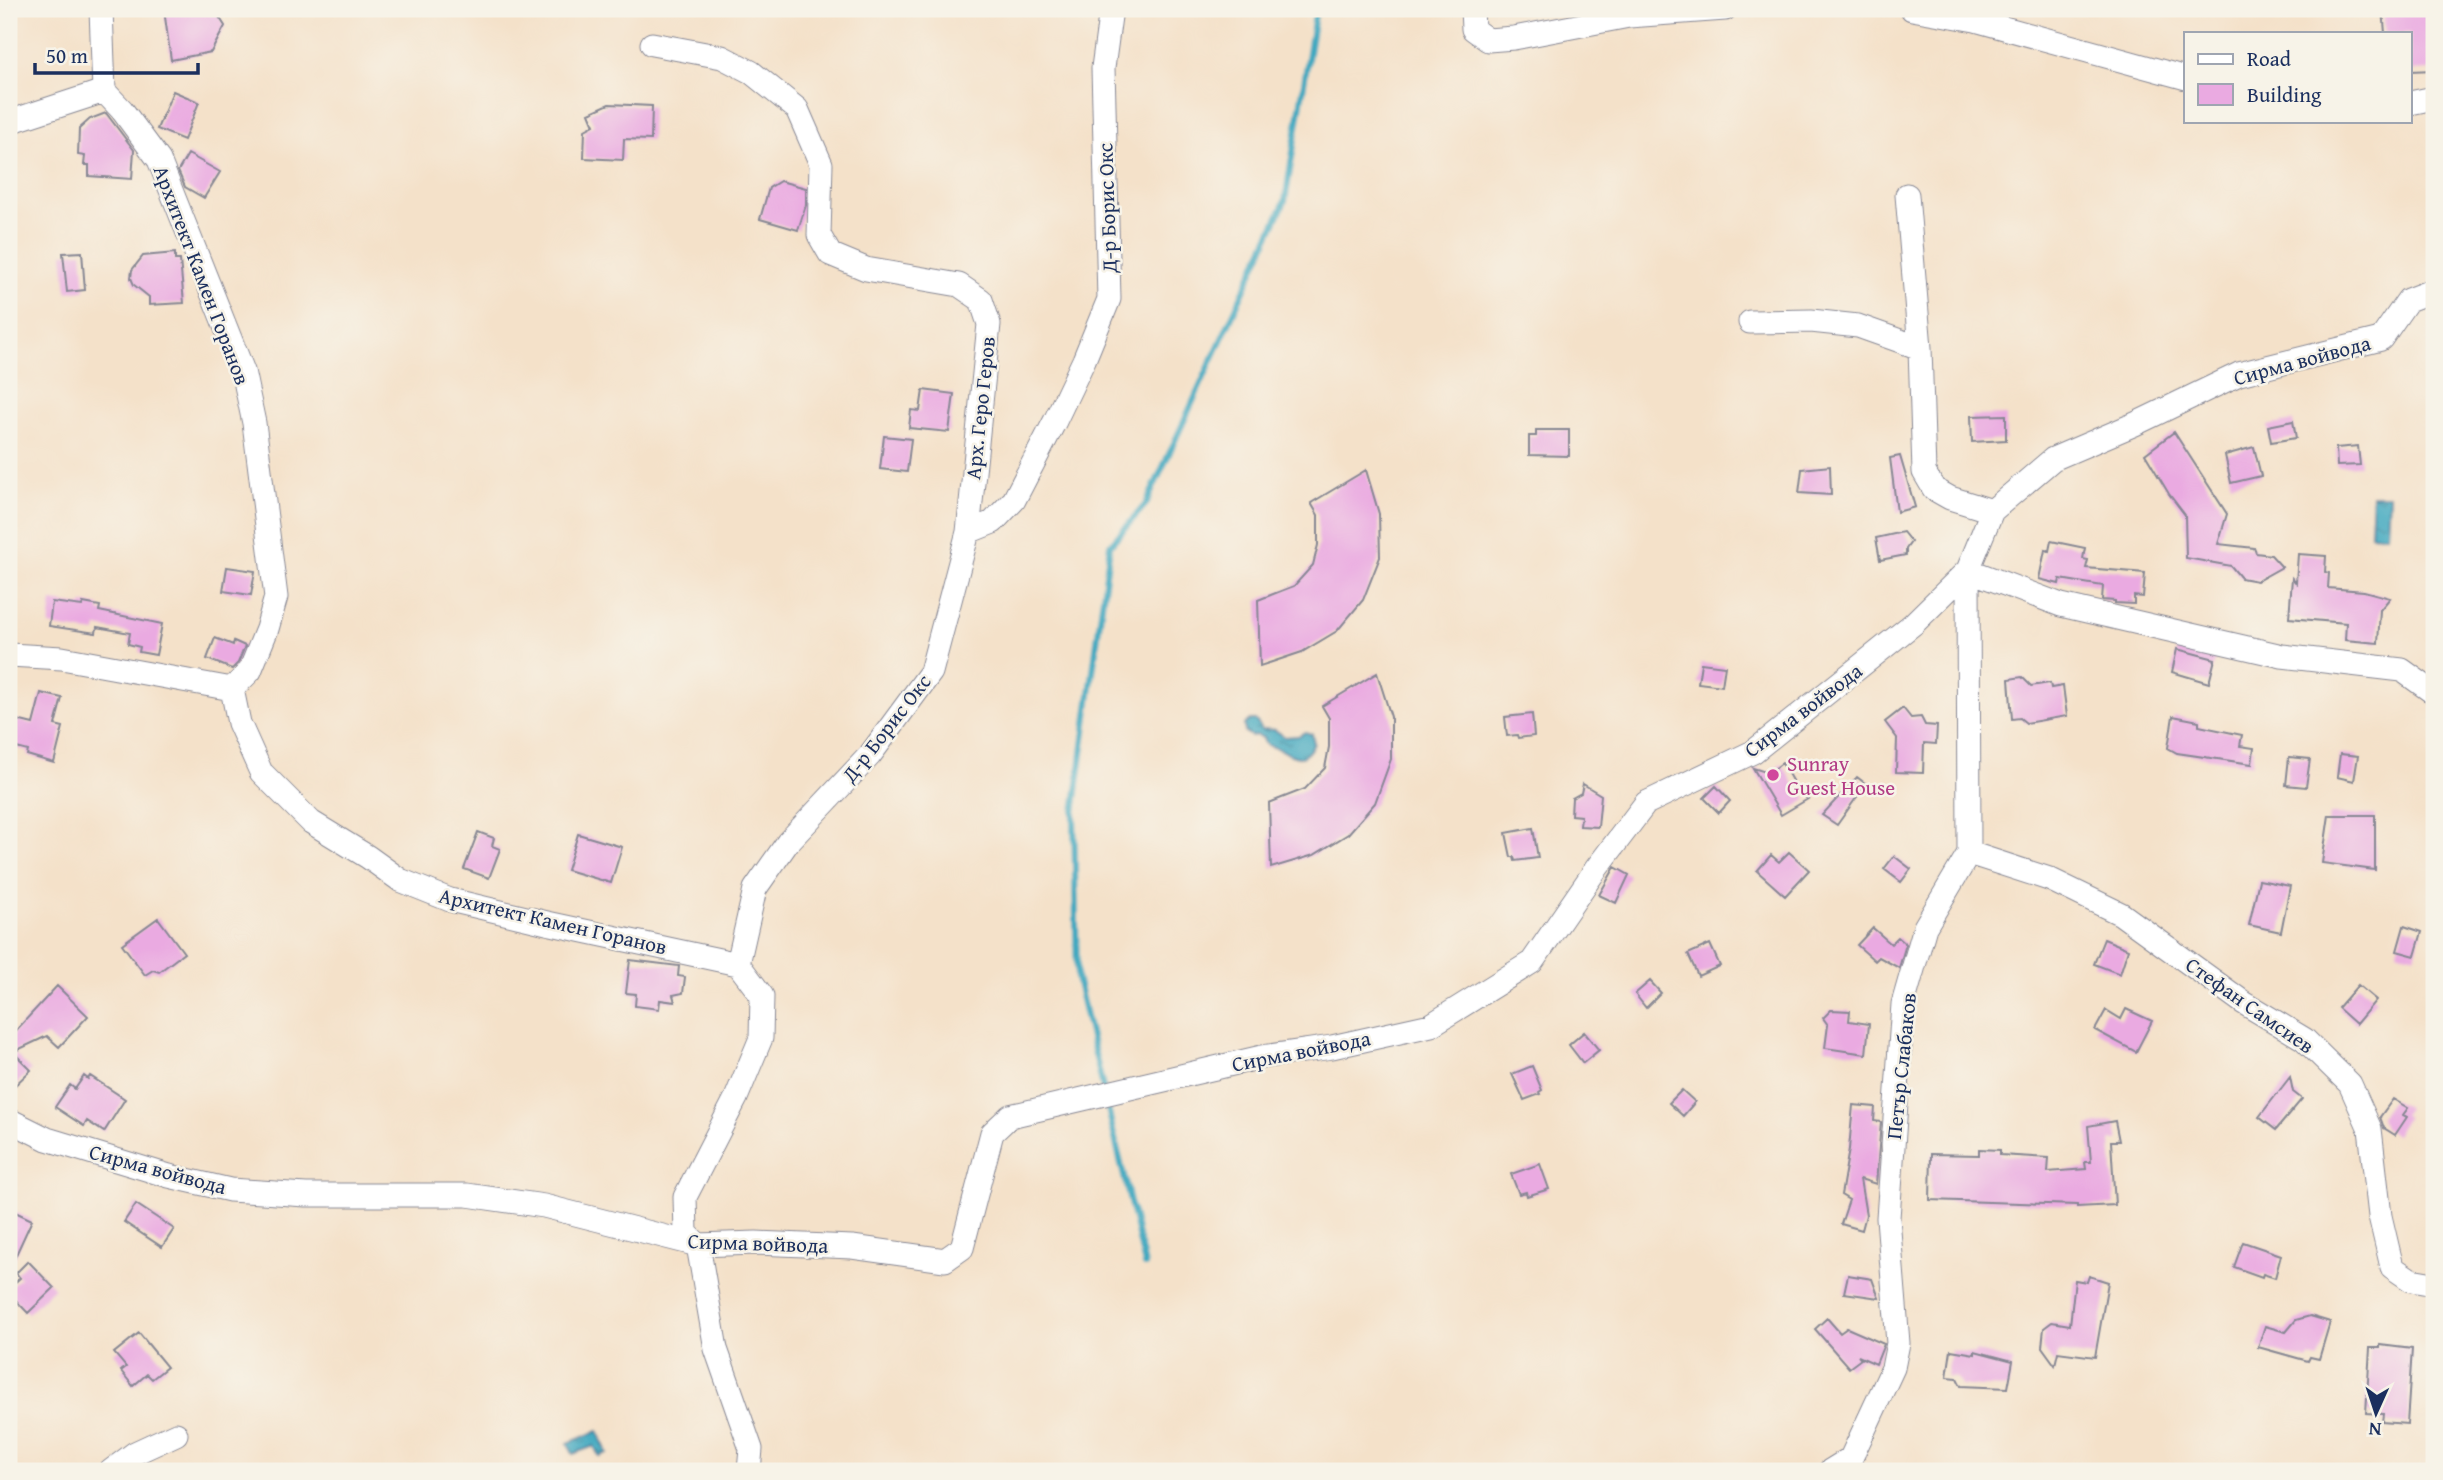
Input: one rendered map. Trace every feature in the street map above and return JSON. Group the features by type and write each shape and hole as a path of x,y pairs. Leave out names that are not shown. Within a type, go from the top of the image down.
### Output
{"street":[{"path":"9,122 104,91 102,9"},
{"name":"Д-р Борис Окс","path":"738,964 755,889 788,842 870,755 931,672 968,532 993,522 1014,500 1055,421 1110,299 1104,68 1111,9"},
{"path":"1472,9 1473,29 1488,40 1629,16 1725,9"},
{"path":"1912,9 1975,20 2184,77"},
{"name":"Арх. Геро Геров","path":"652,44 722,57 751,72 797,109 821,163 819,235 830,254 866,269 959,285 981,300 989,324 968,532"},
{"name":"Архитект Камен Горанов","path":"104,91 122,110 159,160 243,371 254,424 276,597 267,629 250,671 232,690 239,723 261,772 311,822 400,880 450,900 738,964"},
{"path":"2412,103 2434,98"},
{"path":"1907,195 1920,348 1924,472 1934,489 1950,498 1992,510"},
{"name":"Сирма войвода","path":"9,1120 47,1139 169,1176 230,1190 306,1195 467,1195 544,1206 698,1245 756,1243 852,1247 945,1260 962,1248 992,1133 1010,1116 1262,1057 1332,1047 1431,1025 1532,962 1596,869 1646,803 1753,752 1913,624 1968,570 1992,510 2053,458 2134,424 2239,374 2381,339 2408,300 2434,290"},
{"path":"1750,322 1811,321 1858,326 1920,348"},
{"path":"1969,853 1968,570 2061,605 2269,653 2402,670 2434,694"},
{"path":"9,655 62,658 232,690"},
{"name":"Стефан Самсиев","path":"1969,853 2049,879 2121,914 2244,1003 2304,1040 2350,1084 2370,1129 2380,1216 2392,1267 2411,1280 2434,1284"},
{"name":"Петър Слабаков","path":"1830,1471 1851,1458 1893,1367 1898,1335 1888,1218 1903,1004 1926,927 1969,853"},
{"path":"738,964 762,996 761,1038 736,1098 685,1198 686,1233 698,1245 716,1349 751,1449 749,1471"},
{"path":"111,1471 135,1453 176,1434"}],"water":[{"path":"2372,495 2389,495 2387,535 2370,534"},
{"path":"1255,720 1262,729 1275,730 1285,737 1298,736 1305,732 1312,734 1314,743 1304,756 1292,755 1265,744 1263,738 1257,735 1251,736 1245,732 1244,725"},
{"path":"598,1431 607,1453 599,1456 594,1446 573,1454 568,1443"}],"building":[{"path":"214,9 225,26 211,52 171,60 164,10"},
{"path":"2383,9 2434,9 2434,70 2412,71 2412,32 2385,32"},
{"path":"173,91 199,102 184,140 157,129"},
{"path":"609,104 652,106 651,140 624,139 623,160 584,158 585,130 594,125 589,113"},
{"path":"106,113 134,150 132,179 89,176 89,165 84,165 85,156 78,155 79,129 90,119"},
{"path":"188,154 220,172 204,198 185,187 178,171"},
{"path":"780,181 806,188 806,205 798,230 760,219 769,188"},
{"path":"82,252 85,290 67,292 63,253"},
{"path":"175,253 175,260 180,260 184,303 149,305 149,297 134,285 132,270 143,256"},
{"path":"923,390 954,394 949,432 909,428 911,410 920,411"},
{"path":"2006,415 2006,440 1972,442 1971,416"},
{"path":"2293,421 2296,438 2271,442 2268,426"},
{"path":"1536,430 1569,430 1569,456 1529,455 1529,436 1536,436"},
{"path":"2174,432 2227,514 2218,544 2254,548 2256,553 2271,555 2282,567 2257,581 2241,578 2231,566 2186,558 2185,515 2145,454"},
{"path":"884,436 911,439 907,472 880,469"},
{"path":"2358,446 2360,465 2337,466 2336,448"},
{"path":"2254,447 2261,476 2231,483 2225,455"},
{"path":"1900,456 1915,507 1897,512 1890,458"},
{"path":"1830,466 1831,495 1799,493 1802,469"},
{"path":"1366,470 1379,514 1380,557 1363,600 1337,631 1302,652 1260,666 1258,600 1294,586 1313,565 1318,545 1318,515 1311,503"},
{"path":"1903,532 1911,542 1906,549 1906,555 1880,560 1876,538"},
{"path":"2051,541 2085,548 2083,559 2088,560 2086,568 2145,573 2143,597 2134,596 2134,604 2115,603 2102,600 2103,586 2060,579 2059,584 2039,579 2045,550 2049,551"},
{"path":"2298,554 2326,556 2328,588 2364,591 2390,598 2380,610 2378,643 2345,640 2346,623 2289,618 2292,578 2296,583"},
{"path":"227,567 255,571 251,595 223,591"},
{"path":"52,602 100,606 99,611 162,624 156,655 139,652 140,647 128,644 130,633 97,627 96,633 49,626"},
{"path":"215,638 233,645 234,641 245,646 238,663 232,669 207,659"},
{"path":"2177,649 2215,659 2209,683 2172,672"},
{"path":"1701,663 1725,666 1722,686 1698,683"},
{"path":"1377,673 1391,717 1391,759 1375,803 1348,834 1314,855 1271,868 1269,803 1305,789 1325,768 1329,747 1329,718 1322,706"},
{"path":"2022,677 2031,686 2050,683 2051,688 2063,686 2067,716 2026,723 2020,718 2012,719 2009,679"},
{"path":"41,693 62,698 55,725 63,727 54,763 9,746 9,718 33,724"},
{"path":"1903,708 1911,718 1921,717 1925,725 1937,726 1936,744 1924,743 1923,773 1896,772 1897,738 1885,722"},
{"path":"1532,714 1534,736 1507,736 1505,717"},
{"path":"2173,716 2199,721 2199,726 2242,735 2240,746 2254,748 2252,764 2177,753 2168,748"},
{"path":"2340,754 2358,756 2354,781 2337,777"},
{"path":"2289,757 2310,759 2306,787 2286,785"},
{"path":"1782,763 1798,791 1808,799 1781,815 1753,768 1769,773"},
{"path":"1857,777 1866,784 1837,825 1822,815"},
{"path":"1583,784 1601,795 1598,827 1580,826 1581,816 1571,815 1572,798 1581,793"},
{"path":"1716,786 1730,801 1719,813 1704,798"},
{"path":"2329,815 2375,815 2375,870 2322,863"},
{"path":"1533,828 1538,858 1515,861 1514,857 1511,857 1506,833"},
{"path":"478,832 494,838 492,846 500,849 489,878 464,869"},
{"path":"578,834 622,847 611,883 567,870"},
{"path":"1789,852 1809,870 1785,896 1757,871 1771,855 1779,862"},
{"path":"1894,856 1911,869 1901,882 1884,869"},
{"path":"1615,867 1629,875 1616,903 1599,895"},
{"path":"2259,880 2290,886 2281,932 2249,925"},
{"path":"158,918 184,953 159,972 153,970 145,975 122,944"},
{"path":"2404,926 2422,932 2415,956 2397,951"},
{"path":"1873,928 1891,944 1898,937 1906,944 1899,968 1879,957 1875,961 1857,945"},
{"path":"2104,939 2128,949 2120,974 2094,964"},
{"path":"1710,944 1720,966 1698,976 1688,954"},
{"path":"630,960 679,966 678,976 685,977 683,993 673,995 675,1002 660,1000 659,1009 635,1006 636,994 626,993"},
{"path":"1650,981 1661,993 1646,1008 1635,994"},
{"path":"2358,985 2376,1000 2356,1024 2338,1008"},
{"path":"57,986 88,1016 59,1047 47,1036 13,1052 31,1070 9,1091 9,1038"},
{"path":"2126,1009 2152,1021 2136,1052 2095,1030 2106,1010 2121,1019"},
{"path":"1831,1010 1850,1011 1849,1021 1869,1024 1866,1054 1825,1048 1828,1025 1823,1018"},
{"path":"1584,1032 1599,1050 1583,1063 1569,1045"},
{"path":"1532,1066 1542,1090 1540,1094 1524,1100 1512,1074"},
{"path":"84,1076 88,1079 90,1076 125,1099 104,1132 87,1121 84,1126 55,1107 70,1085 75,1089"},
{"path":"2290,1077 2293,1092 2302,1099 2276,1130 2259,1117"},
{"path":"1682,1090 1695,1102 1683,1116 1669,1103"},
{"path":"2393,1099 2408,1108 2403,1115 2407,1117 2395,1135 2384,1128 2380,1117"},
{"path":"1853,1105 1875,1107 1874,1121 1881,1122 1876,1184 1860,1179 1866,1215 1862,1230 1841,1224 1849,1200 1841,1195"},
{"path":"2115,1121 2119,1141 2111,1141 2115,1205 2077,1207 1930,1200 1931,1154 1979,1155 1979,1149 2000,1150 2000,1155 2049,1158 2048,1172 2086,1169 2085,1162 2091,1162 2088,1126"},
{"path":"1540,1164 1549,1189 1527,1196 1526,1192 1519,1194 1511,1174"},
{"path":"136,1204 174,1229 162,1247 124,1222"},
{"path":"9,1209 32,1220 9,1270"},
{"path":"2243,1242 2281,1255 2275,1278 2263,1274 2262,1277 2234,1267"},
{"path":"28,1261 54,1288 28,1313 9,1293 9,1288 20,1278 16,1273"},
{"path":"1848,1275 1872,1279 1879,1298 1844,1293"},
{"path":"2089,1276 2108,1282 2095,1357 2058,1352 2055,1365 2042,1347 2044,1328 2052,1322 2070,1325 2075,1280 2087,1282"},
{"path":"2310,1316 2330,1322 2319,1359 2310,1357 2308,1361 2258,1347 2265,1326 2286,1332 2296,1320"},
{"path":"1827,1318 1840,1333 1847,1328 1884,1344 1876,1364 1858,1356 1861,1359 1849,1368 1815,1329"},
{"path":"139,1333 167,1367 152,1379 147,1374 133,1386 121,1371 126,1367 114,1353"},
{"path":"2380,1345 2412,1349 2407,1424 2382,1422 2383,1414 2366,1413 2370,1348 2380,1348"},
{"path":"1951,1350 1975,1354 1975,1351 2013,1361 2008,1388 1961,1386 1957,1378 1947,1377"}],"waterway":[{"path":"1145,1265 1077,978 1074,813 1110,545 1146,504 1285,201 1316,9"}],"place":[{"name":"Sunray Guest House","path":"1773,775"}]}
